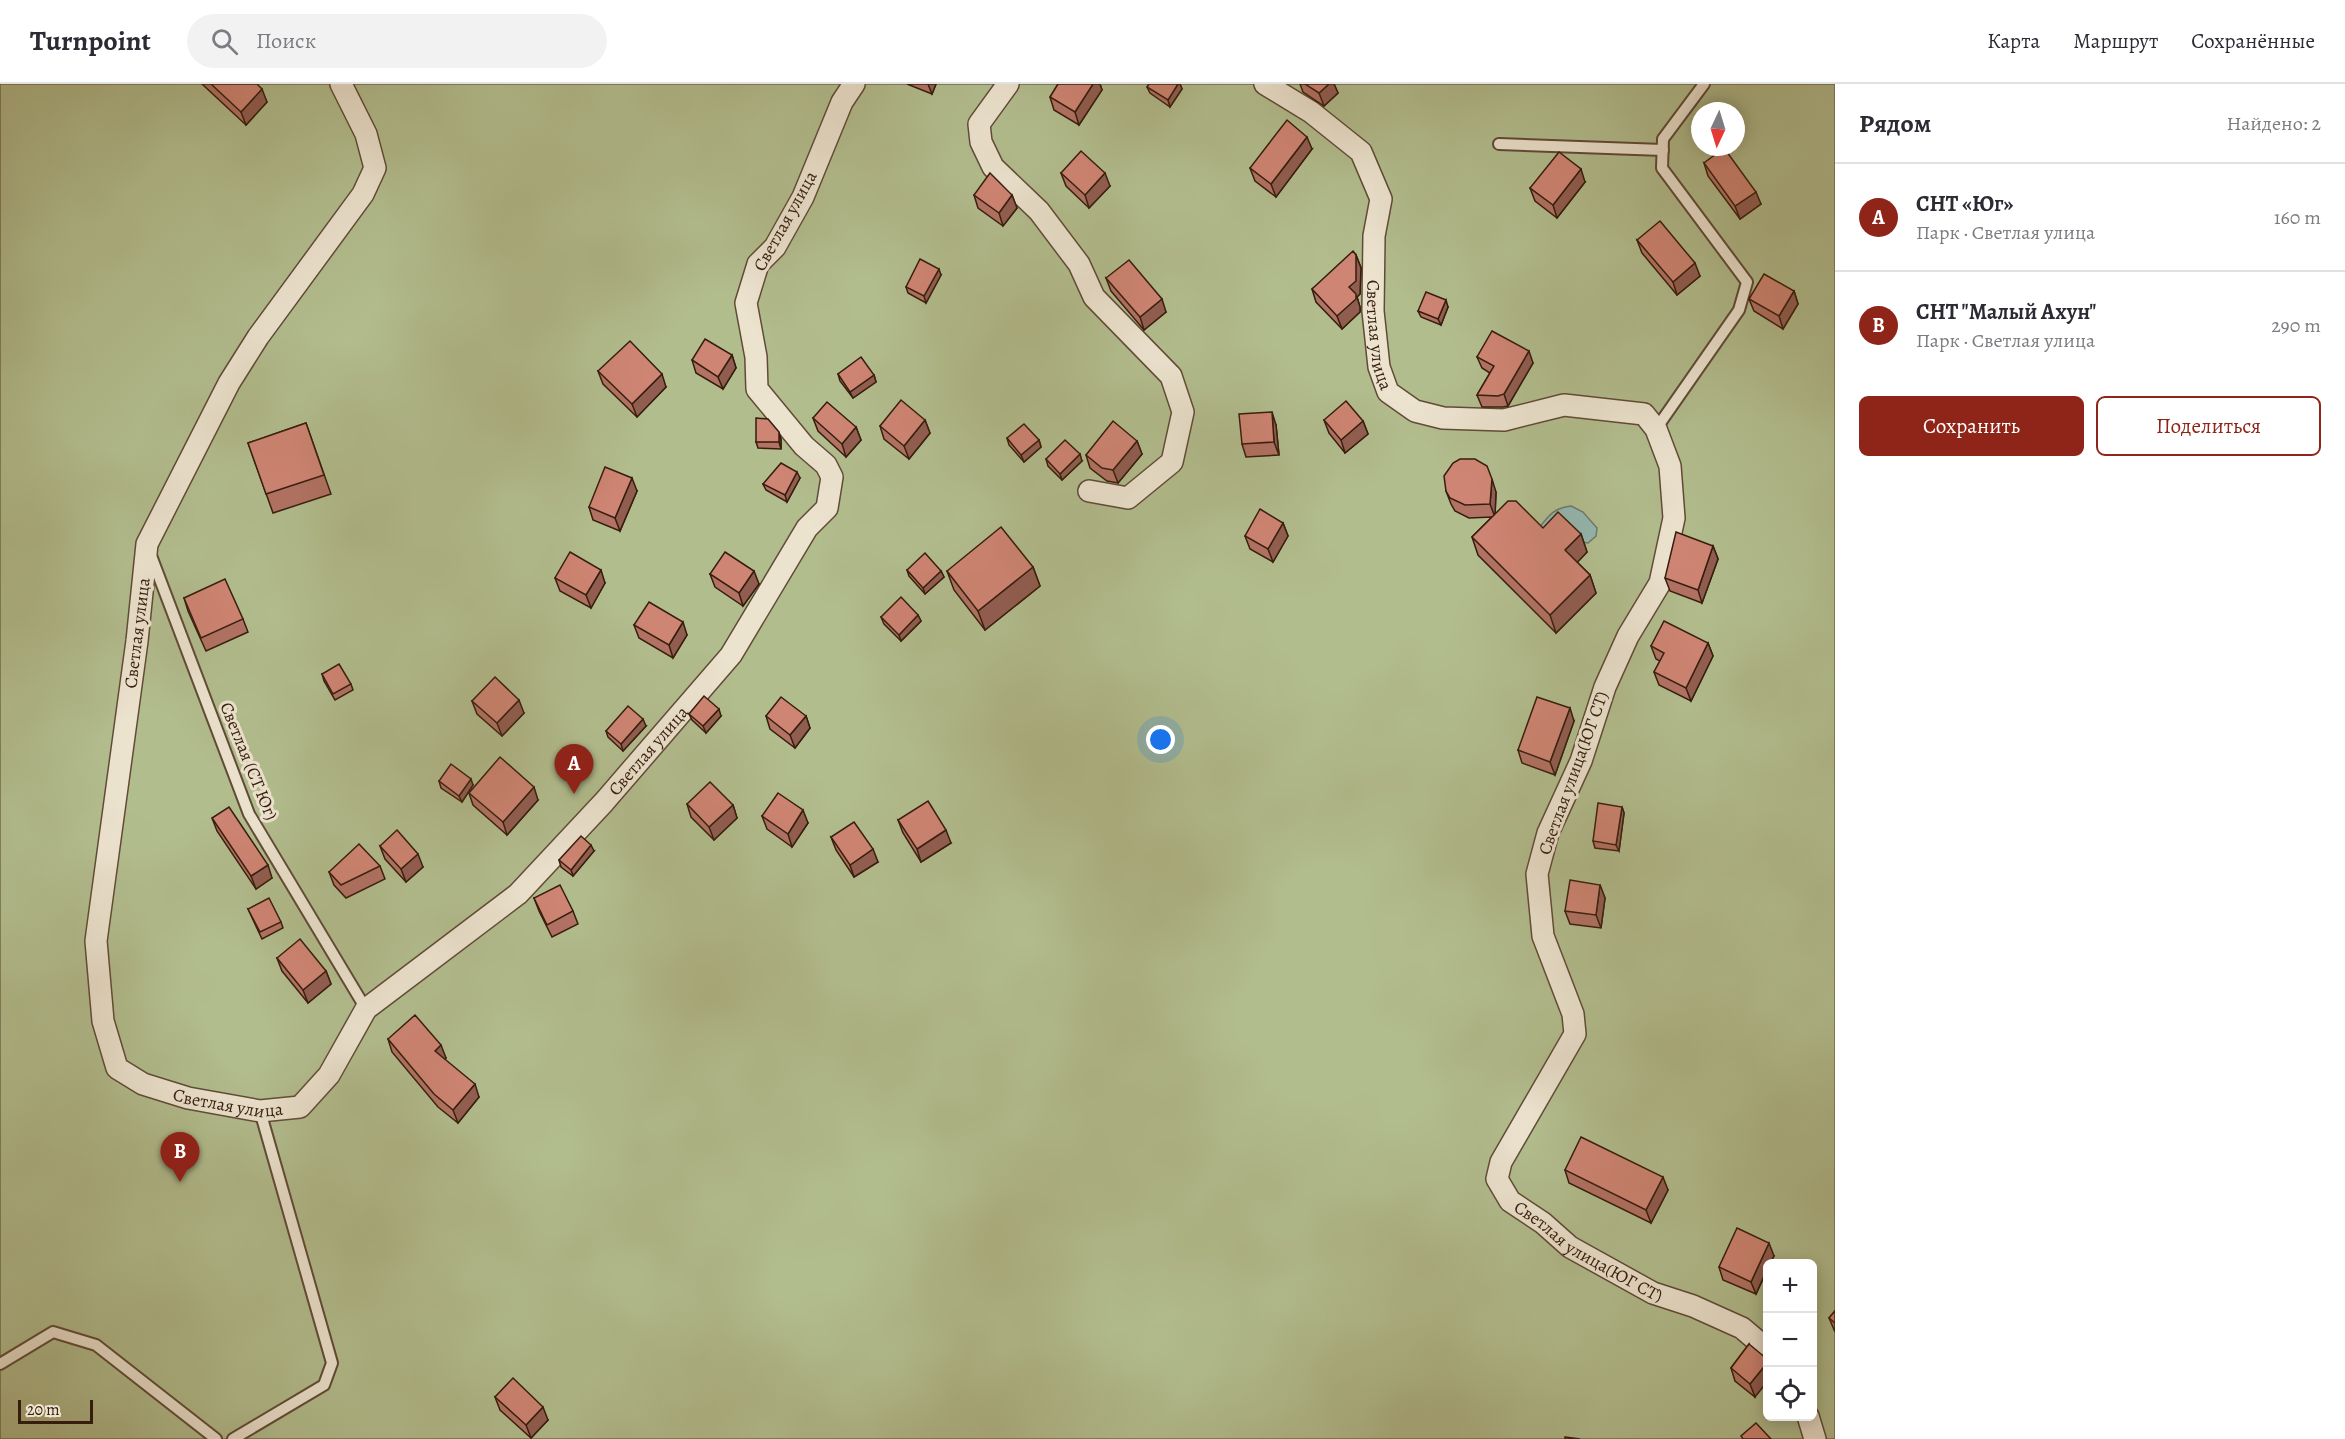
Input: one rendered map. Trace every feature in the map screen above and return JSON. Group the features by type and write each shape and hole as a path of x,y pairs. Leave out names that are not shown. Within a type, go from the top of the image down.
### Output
{"street":[{"name":"Светлая улица","path":"340,84 366,134 375,168 363,194 258,337 229,384 147,544 137,641 96,941 103,1021 117,1068 143,1084 188,1098 260,1111 300,1107 329,1075 366,1009 518,894 604,801 731,655 807,528 827,508 832,477 826,465 804,446 757,389 756,357 746,303 758,264 775,247 803,197 842,102 854,84"},
{"path":"1008,84 979,124 981,142 993,167 1039,211 1079,264 1094,297 1171,376 1183,412 1172,462 1128,498 1089,491"},
{"name":"Светлая улица","path":"1265,84 1311,111 1361,152 1382,199 1374,236 1373,311 1379,367 1388,392 1415,411 1443,418 1504,420 1564,405 1644,414 1656,429"},
{"name":"Светлая улица(ЮГ СТ)","path":"1656,429 1670,466 1674,518 1660,583 1628,636 1605,687 1581,760 1548,833 1537,874 1544,936 1573,1014 1575,1034 1501,1162 1497,1179 1510,1201 1543,1223 1570,1247 1653,1293 1692,1306 1742,1328 1763,1346"},
{"path":"1810,1421 1815,1439"}],"lane":[{"path":"1656,429 1738,310 1747,282 1662,168 1663,140 1704,84"},
{"path":"1499,144 1663,150"},
{"name":"Светлая (СТ Юг)","path":"147,544 249,814 366,1009"},
{"path":"233,1439 324,1385 332,1364 260,1111"},
{"path":"0,1364 53,1332 96,1345 216,1439"}],"green space":[{"path":"0,84 1835,84 1835,1439 0,1439"}],"water":[{"path":"1571,506 1583,512 1597,528 1596,536 1588,543 1550,539 1539,528 1552,513 1560,508"}],"building":[{"path":"211,84 257,84 262,89 241,112"},
{"path":"1058,84 1093,84 1075,112 1050,97"},
{"path":"1149,84 1178,84 1168,100 1147,87"},
{"path":"1305,84 1329,84 1319,93"},
{"path":"1287,120 1307,137 1271,184 1250,168"},
{"path":"1081,151 1105,173 1085,195 1061,173"},
{"path":"1559,152 1581,169 1553,205 1530,188"},
{"path":"1713,156 1730,156 1756,192 1735,206 1704,163"},
{"path":"990,173 1012,195 999,213 974,195"},
{"path":"1660,221 1695,263 1673,282 1637,240"},
{"path":"1353,251 1356,255 1356,281 1349,287 1356,294 1356,299 1337,316 1312,289"},
{"path":"920,259 939,269 924,296 906,287"},
{"path":"1129,260 1162,299 1140,317 1106,278"},
{"path":"1764,274 1794,291 1779,316 1749,299"},
{"path":"1426,292 1446,300 1438,319 1418,311"},
{"path":"1492,331 1529,351 1504,394 1477,395 1494,366 1477,357"},
{"path":"705,339 732,355 718,377 692,360"},
{"path":"630,341 662,374 632,404 598,371"},
{"path":"861,357 874,375 850,392 838,374"},
{"path":"901,400 925,420 904,446 880,426"},
{"path":"1346,401 1363,421 1341,440 1324,420"},
{"path":"827,402 856,427 842,444 813,418"},
{"path":"1272,412 1274,442 1242,444 1239,414"},
{"path":"756,418 768,419 779,432 779,442 756,442"},
{"path":"1113,421 1137,441 1113,470 1102,468 1086,455"},
{"path":"306,423 324,475 266,494 248,443"},
{"path":"1024,424 1039,440 1021,455 1007,438"},
{"path":"1065,440 1080,454 1060,474 1046,459"},
{"path":"1460,459 1475,459 1487,466 1492,479 1490,504 1465,505 1450,498 1446,491 1444,476 1453,463"},
{"path":"781,463 797,472 785,495 763,484"},
{"path":"605,467 632,478 615,518 589,507"},
{"path":"1508,501 1516,501 1543,528 1558,512 1581,534 1565,550 1590,575 1550,615 1472,537"},
{"path":"1260,509 1283,523 1268,549 1245,536"},
{"path":"1001,527 1033,567 978,611 947,571"},
{"path":"1676,532 1713,546 1698,590 1665,578"},
{"path":"570,552 601,570 586,595 555,578"},
{"path":"725,552 754,571 739,593 710,574"},
{"path":"925,553 941,571 923,588 907,570"},
{"path":"225,579 243,619 201,638 184,598"},
{"path":"901,597 918,615 899,635 881,617"},
{"path":"649,602 683,622 669,645 634,625"},
{"path":"1664,621 1708,643 1686,688 1654,672 1664,653 1651,646"},
{"path":"339,664 351,684 333,694 322,674"},
{"path":"495,677 519,700 497,723 472,701"},
{"path":"704,696 719,709 703,726 689,714"},
{"path":"781,697 806,716 790,735 766,716"},
{"path":"1537,697 1570,708 1550,762 1518,750"},
{"path":"628,706 643,719 621,744 606,731"},
{"path":"500,757 534,787 503,822 469,793"},
{"path":"451,764 471,779 459,796 439,781"},
{"path":"710,782 733,805 709,827 687,804"},
{"path":"778,793 803,810 788,834 762,816"},
{"path":"928,801 946,830 917,849 898,820"},
{"path":"1598,803 1622,807 1616,845 1593,841"},
{"path":"229,807 268,865 251,876 212,818"},
{"path":"854,822 873,849 850,865 831,837"},
{"path":"397,830 418,854 401,869 380,846"},
{"path":"581,836 591,845 571,870 559,860"},
{"path":"359,844 380,866 341,885 329,872"},
{"path":"1570,880 1600,885 1596,915 1565,911"},
{"path":"560,885 573,911 547,925 534,898"},
{"path":"269,898 281,922 260,932 248,909"},
{"path":"300,939 326,971 303,990 277,958"},
{"path":"415,1015 441,1045 435,1051 475,1084 453,1110 434,1094 388,1039"},
{"path":"1581,1137 1663,1177 1646,1210 1565,1170"},
{"path":"1737,1228 1769,1243 1751,1282 1719,1267"},
{"path":"1835,1311 1835,1323 1829,1318"},
{"path":"1749,1344 1763,1356 1763,1368 1750,1384 1731,1368"},
{"path":"513,1378 543,1407 526,1425 495,1397"},
{"path":"1756,1423 1771,1439 1743,1439 1741,1436"}],"place":[{"name":"СНТ «Юг»","path":"574,794"},
{"name":"СНТ \"Малый Ахун\"","path":"180,1182"}]}
